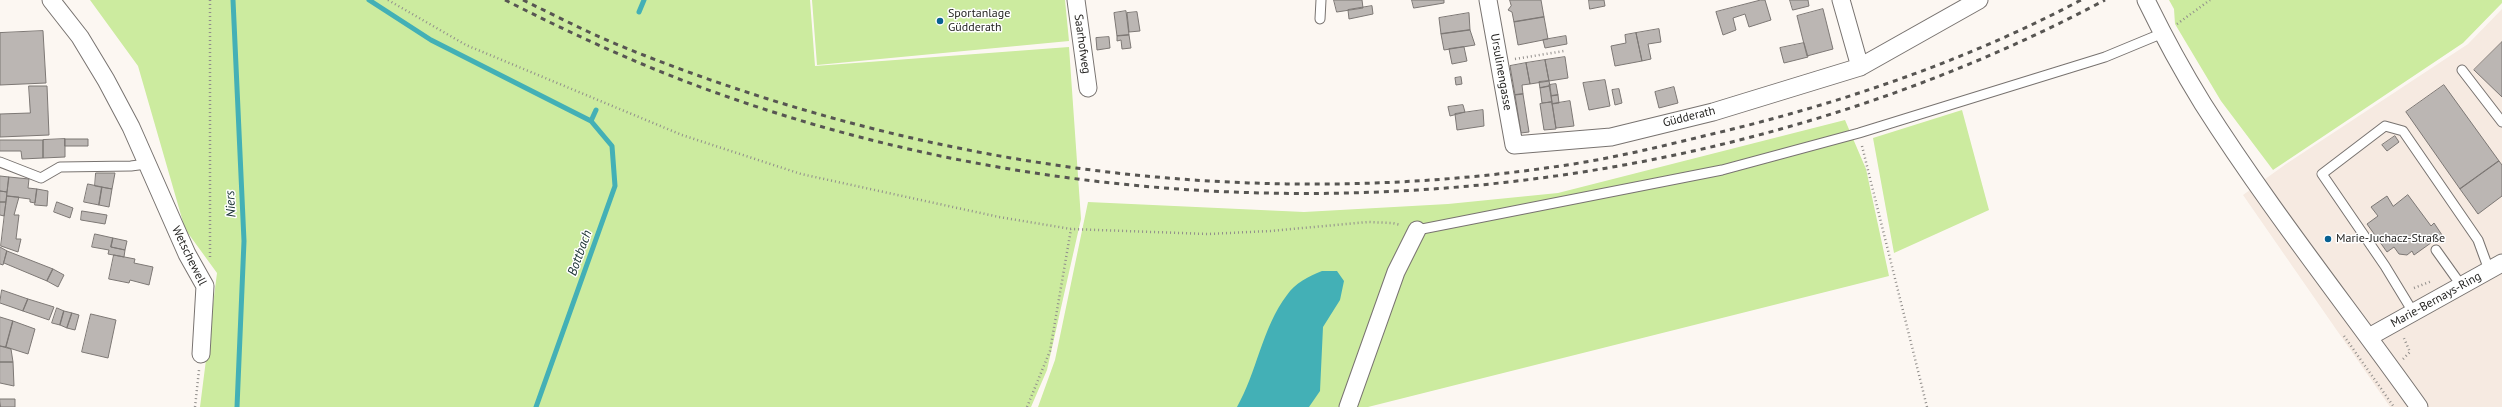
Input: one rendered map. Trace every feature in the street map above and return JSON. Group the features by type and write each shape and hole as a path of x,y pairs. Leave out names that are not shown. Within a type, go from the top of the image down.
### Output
{"street":[{"name":"Wetschewell","path":"51,0 80,37 106,80 131,127 146,164 187,254 205,286 201,354"},
{"name":"Saarhofweg","path":"1076,0 1088,88"},
{"name":"Ursulinengasse","path":"1488,0 1514,144"},
{"path":"1841,0 1860,67"},
{"name":"Güdderath","path":"1514,144 1610,137 1713,112 1860,67 1980,0"},
{"path":"2146,0 2163,34 2207,110 2318,271 2369,336 2418,407"},
{"path":"1348,407 1396,272 1417,230"},
{"name":"Marie-Bernays-Ring","path":"2369,336 2496,266"}],"lane":[{"path":"1320,19 1321,0"},
{"path":"1417,230 1722,170 1859,133 2104,57 2163,34"},
{"path":"2462,70 2502,122"},
{"path":"2413,312 2385,266 2322,174 2386,126 2403,131 2496,266"},
{"path":"0,162 41,178 60,167 131,166 146,164"},
{"path":"2436,250 2462,286"}],"path":[{"path":"205,286 210,243 210,0"},
{"path":"388,0 466,45 682,135 801,174 999,217 1070,229 1208,234 1270,231 1368,222 1392,223 1417,230"},
{"path":"2163,34 2210,0"},
{"path":"1499,62 1564,51"},
{"path":"1859,133 1927,407"},
{"path":"1027,407 1050,351 1070,229"},
{"path":"195,407 201,354"}],"shaded area":[{"path":"2502,9 2502,407 2390,407 2243,195 2286,164 2468,44"}],"green space":[{"path":"90,0 810,0 815,66 1069,47 1081,219 1047,370 1031,407 200,407 217,273 185,229 138,66"},
{"name":"Sportanlage Güdderath","path":"812,0 1065,0 1069,41 817,65"},
{"path":"2169,0 2502,0 2502,3 2463,43 2273,170 2221,101 2175,24 2174,9"},
{"path":"1962,110 1989,210 1894,253 1873,138"},
{"path":"1845,120 1866,169 1889,276 1368,407 1038,407 1055,360 1088,202 1304,212 1448,204 1558,193"}],"water":[{"path":"1322,271 1337,271 1344,281 1340,300 1323,327 1320,391 1309,407 1237,407 1250,379 1265,336 1278,308 1290,291 1298,283"}],"building":[{"path":"1334,0 1362,0 1363,8 1337,12"},
{"path":"1412,0 1444,0 1444,3 1414,8"},
{"path":"1510,0 1541,0 1544,17 1514,22 1512,12 1508,10 1511,6"},
{"path":"1589,0 1604,0 1605,6 1590,9"},
{"path":"1765,0 1771,20 1749,27 1745,14 1733,18 1736,30 1723,35 1716,12"},
{"path":"1790,0 1808,0 1809,6 1793,10"},
{"path":"1372,6 1373,14 1349,19 1348,10"},
{"path":"1823,9 1833,49 1807,56 1797,16"},
{"path":"1126,11 1129,35 1117,36 1114,13"},
{"path":"1137,12 1140,31 1129,32 1127,13"},
{"path":"1469,13 1470,30 1441,34 1439,18"},
{"path":"1544,17 1548,39 1518,45 1514,22"},
{"path":"1659,29 1661,42 1648,44 1651,59 1642,61 1636,33"},
{"path":"1470,30 1475,45 1444,50 1441,34"},
{"path":"43,31 46,83 0,85 0,33"},
{"path":"1636,33 1642,61 1615,66 1611,46 1626,43 1625,35"},
{"path":"1129,35 1131,48 1122,49 1121,40 1117,41 1117,36"},
{"path":"1566,36 1567,44 1545,48 1543,40"},
{"path":"1109,37 1110,48 1097,50 1096,38"},
{"path":"2502,42 2502,97 2474,70"},
{"path":"1804,43 1808,57 1784,63 1780,48"},
{"path":"1464,47 1467,61 1452,64 1449,49"},
{"path":"1565,57 1568,78 1549,81 1545,60"},
{"path":"1545,60 1549,81 1530,84 1526,63"},
{"path":"1526,63 1530,84 1522,85 1523,94 1515,95 1510,66"},
{"path":"1461,77 1462,84 1456,85 1455,78"},
{"path":"1605,80 1610,106 1589,110 1583,83"},
{"path":"1549,81 1550,86 1540,88 1539,82"},
{"path":"1556,84 1558,95 1551,96 1549,85"},
{"path":"2444,85 2499,161 2460,189 2406,112"},
{"path":"29,86 47,86 49,135 0,137 0,114 30,113"},
{"path":"1550,86 1552,102 1542,103 1540,88"},
{"path":"1674,87 1678,103 1659,108 1655,92"},
{"path":"1619,89 1622,103 1615,105 1612,90"},
{"path":"1523,94 1529,132 1521,133 1515,95"},
{"path":"1558,95 1559,103 1552,104 1551,96"},
{"path":"1570,101 1574,126 1556,128 1552,104"},
{"path":"1552,102 1556,129 1544,130 1540,104"},
{"path":"1463,105 1465,112 1450,116 1448,107"},
{"path":"1483,110 1484,126 1457,130 1455,114"},
{"path":"2395,136 2399,142 2387,151 2382,145"},
{"path":"65,139 65,157 43,158 43,140"},
{"path":"65,139 88,139 88,146 65,146"},
{"path":"0,140 43,140 43,158 22,159 21,151 0,151"},
{"path":"2499,161 2502,165 2502,196 2478,214 2460,189"},
{"path":"96,173 115,173 112,189 95,186"},
{"path":"0,176 9,177 7,192 0,191"},
{"path":"9,177 29,179 28,188 37,189 35,203 30,202 30,199 7,196"},
{"path":"88,184 102,187 99,205 84,202"},
{"path":"102,187 112,189 109,207 99,205"},
{"path":"37,189 48,191 47,206 35,205"},
{"path":"0,191 7,192 6,202 0,202"},
{"path":"2408,195 2431,226 2434,223 2442,235 2414,255 2412,251 2407,255 2399,254 2394,247 2387,252 2367,224 2378,216 2371,207 2387,196 2393,206"},
{"path":"7,196 19,197 14,215 19,215 16,239 21,239 18,252 1,246"},
{"path":"0,202 6,202 4,216 0,215"},
{"path":"57,202 73,208 70,218 54,212"},
{"path":"82,211 107,215 105,224 81,220"},
{"path":"95,234 113,238 111,247 125,250 124,257 108,254 109,250 92,247"},
{"path":"113,238 127,241 125,250 111,247"},
{"path":"0,247 7,251 3,265 0,264"},
{"path":"7,251 53,269 47,281 4,263"},
{"path":"114,255 135,259 134,263 153,267 149,285 130,280 129,283 109,279"},
{"path":"53,269 64,275 58,287 47,281"},
{"path":"2,290 28,299 23,311 0,303"},
{"path":"28,299 54,307 49,320 23,311"},
{"path":"57,308 64,311 60,325 52,323"},
{"path":"64,311 72,313 67,328 60,325"},
{"path":"72,313 79,315 75,330 67,328"},
{"path":"91,314 116,320 108,358 82,352"},
{"path":"0,317 13,321 6,347 0,346"},
{"path":"13,321 35,329 28,354 6,347"},
{"path":"0,346 11,349 13,362 0,362"},
{"path":"0,362 13,362 14,386 0,383"},
{"path":"0,399 15,399 15,407 1,407"}],"waterway":[{"name":"Niers","path":"233,0 244,241 237,407"},
{"path":"369,0 431,40 591,121"},
{"name":"Bottbach","path":"639,12 644,0"},
{"name":"Bottbach","path":"536,407 615,186 612,146 591,121 596,110"}],"railway":[{"path":"505,0 603,47 703,88 875,141 1052,176 1232,192 1413,190 1594,170 1770,132 1942,75 2105,0"},
{"path":"523,0 611,42 726,85 843,121 963,149 1084,169 1206,181 1328,184 1451,179 1573,164 1624,155 1708,135 1804,110 1899,80 1991,43 2081,0"}],"place":[{"name":"Sportanlage Güdderath","path":"940,21"},
{"name":"Marie-Juchacz-Straße","path":"2328,239"}]}
